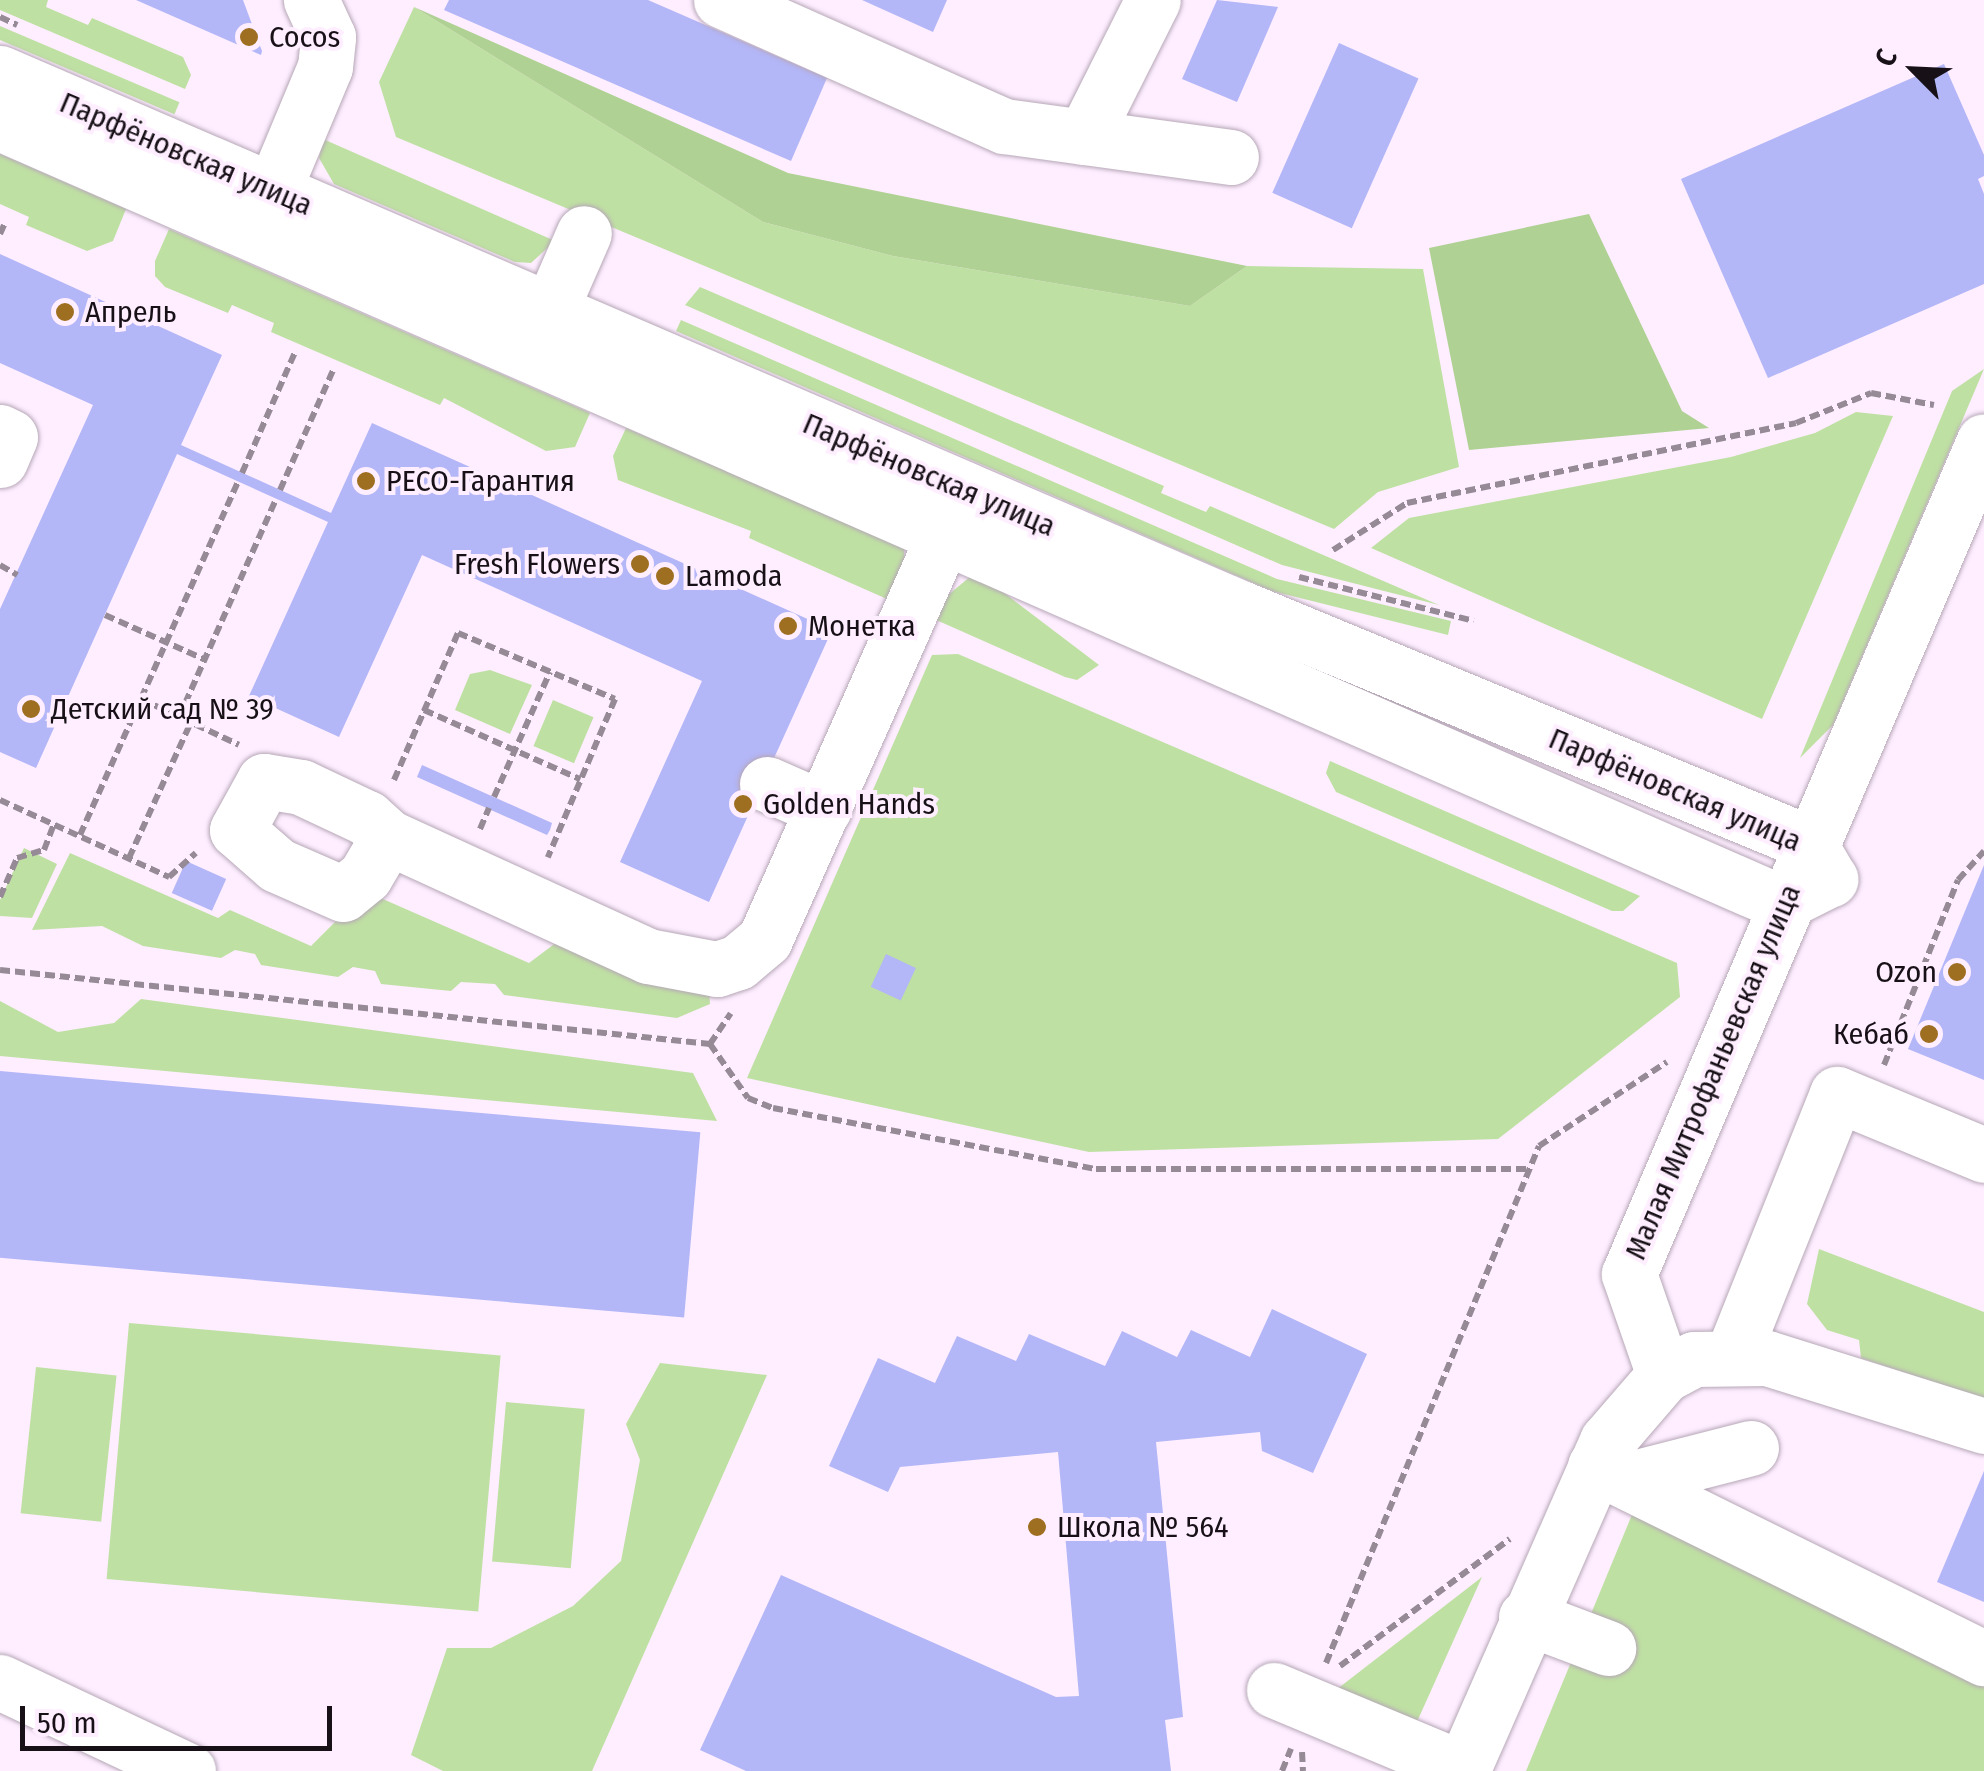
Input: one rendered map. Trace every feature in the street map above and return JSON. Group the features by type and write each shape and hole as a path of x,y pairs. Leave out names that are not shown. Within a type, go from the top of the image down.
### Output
{"street":[{"path":"264,213 325,66 328,37 311,0"},
{"path":"721,0 1004,126 1230,157"},
{"path":"1084,136 1153,0"},
{"name":"Парфёновская улица","path":"0,73 264,213"},
{"name":"Парфёновская улица","path":"0,123 264,213 954,512 1455,764 1807,875"},
{"path":"540,332 584,234"},
{"path":"0,432 10,437 0,460"},
{"name":"Малая Митрофаньевская улица","path":"1664,1376 1659,1282 1807,875 1984,441"},
{"path":"388,815 648,956 717,968 738,962 765,939 954,512"},
{"name":"Малая Митрофаньевская улица","path":"1807,875 1984,522"},
{"path":"768,784 824,809"},
{"path":"1733,1354 1836,1094 1984,1155"},
{"path":"1300,1692 1463,1770 1526,1617 1610,1473 1622,1420 1664,1376 1694,1358 1733,1354 1812,1368 1984,1426"},
{"path":"1610,1473 1751,1448"},
{"path":"1610,1473 1984,1658"},
{"path":"1526,1617 1608,1648"},
{"path":"0,1682 188,1771"}],"path":[{"path":"0,234 4,225"},
{"path":"242,472 295,352"},
{"path":"280,490 334,368"},
{"path":"1334,550 1407,503 1796,423 1871,393 1934,405"},
{"path":"80,835 238,481"},
{"path":"179,717 276,498"},
{"path":"0,565 17,575"},
{"path":"1291,574 1474,621"},
{"path":"105,614 204,659"},
{"path":"388,815 424,710 458,633 615,699 545,864"},
{"path":"494,797 550,672"},
{"path":"141,699 244,748 238,763"},
{"path":"424,710 580,780"},
{"path":"129,858 191,722"},
{"path":"0,800 170,877 202,841"},
{"path":"0,897 17,858 44,850 54,824"},
{"path":"0,970 710,1044 748,1098 773,1108 1096,1169 1527,1169"},
{"path":"1282,1771 1300,1692 1527,1169 1552,1134 1681,1053"},
{"path":"1300,1692 1519,1532"}],"green space":[{"path":"0,0 48,0 46,7 88,25 92,18 183,57 191,75 185,89 0,10"},
{"path":"414,7 763,222 893,256 1190,306 1247,266 1423,269 1459,467 1378,492 1334,529 396,137 379,82"},
{"path":"414,7 788,173 1247,266 1190,306 893,256 763,222"},
{"path":"0,26 179,102 174,114 0,40"},
{"path":"323,139 555,241 531,263 515,262 334,184 319,158"},
{"path":"0,154 126,209 113,241 87,251 26,225 29,217 0,204"},
{"path":"1589,214 1682,411 1709,428 1469,450 1429,248"},
{"path":"169,229 590,413 575,447 546,451 444,398 440,405 271,332 274,323 232,305 228,313 165,287 155,276 155,261"},
{"path":"700,287 1164,486 1161,493 1206,512 1210,506 1439,605 1282,565 685,305"},
{"path":"681,320 1277,579 1451,621 1448,635 1272,591 676,331"},
{"path":"1984,369 1833,725 1800,758 1952,391"},
{"path":"1856,412 1893,416 1762,719 1371,548 1409,518 1731,457 1815,433"},
{"path":"626,428 904,548 906,580 896,603 749,538 751,531 618,480 613,456"},
{"path":"971,576 995,586 1099,665 1077,680 1065,677 934,619 942,600"},
{"path":"958,654 1677,963 1680,997 1498,1139 1089,1152 747,1078 932,655"},
{"path":"490,670 532,685 510,734 455,710 470,674"},
{"path":"553,700 594,717 574,763 533,746"},
{"path":"1330,761 1640,896 1623,911 1612,911 1336,792 1326,773"},
{"path":"24,848 57,864 32,918 0,916 0,900"},
{"path":"70,853 218,918 230,910 311,946 347,910 376,896 529,963 561,939 708,978 710,1004 677,1018 504,995 495,984 461,982 451,991 381,984 375,971 353,967 338,977 261,965 255,954 235,950 221,958 143,946 102,926 32,930"},
{"path":"141,999 693,1073 717,1121 0,1056 0,1001 58,1032 114,1023"},
{"path":"1819,1249 1984,1312 1984,1399 1861,1358 1859,1340 1827,1330 1807,1304"},
{"path":"129,1323 501,1356 478,1612 107,1579"},
{"path":"660,1363 767,1375 592,1771 443,1771 411,1755 447,1648 491,1648 573,1606 621,1561 640,1460 626,1424"},
{"path":"36,1367 117,1375 101,1522 21,1513"},
{"path":"506,1402 585,1409 571,1568 492,1561"},
{"path":"1636,1505 1984,1684 1984,1771 1526,1771"},
{"path":"1482,1577 1416,1724 1332,1693"}],"building":[{"path":"136,0 243,0 261,55"},
{"path":"449,0 648,0 827,78 791,161 444,10"},
{"path":"862,0 947,0 933,32"},
{"path":"1217,0 1278,7 1237,102 1182,79"},
{"path":"1339,43 1418,78 1352,228 1272,193"},
{"path":"1944,64 1984,155 1984,176 1978,179 1984,194 1984,284 1768,378 1681,179"},
{"path":"0,254 222,355 181,445 331,513 372,423 832,630 709,902 620,862 702,681 422,555 339,737 249,696 328,522 177,454 36,768 0,752 0,609 93,405 0,363"},
{"path":"422,765 552,823 550,830 547,835 417,777"},
{"path":"186,861 226,879 212,911 172,893"},
{"path":"1984,865 1984,1080 1908,1049"},
{"path":"886,954 916,968 901,1001 871,987"},
{"path":"0,1071 700,1132 684,1318 0,1258"},
{"path":"1272,1309 1367,1354 1313,1473 1262,1451 1260,1432 1156,1442 1183,1717 1165,1720 1171,1771 746,1771 700,1750 781,1575 1056,1697 1079,1696 1058,1452 900,1467 888,1492 829,1466 878,1358 935,1383 957,1336 1016,1361 1029,1334 1105,1366 1122,1331 1177,1357 1191,1330 1250,1357"},
{"path":"1984,1471 1984,1602 1937,1582"}],"place":[{"name":"Cocos","path":"249,37"},
{"name":"Апрель","path":"65,312"},
{"name":"РЕСО-Гарантия","path":"366,481"},
{"name":"Fresh Flowers","path":"640,564"},
{"name":"Lamoda","path":"665,576"},
{"name":"Монетка","path":"788,626"},
{"name":"Детский сад № 39","path":"31,709"},
{"name":"Golden Hands","path":"743,804"},
{"name":"Ozon","path":"1957,972"},
{"name":"Кебаб","path":"1929,1034"},
{"name":"Школа № 564","path":"1037,1527"}]}
